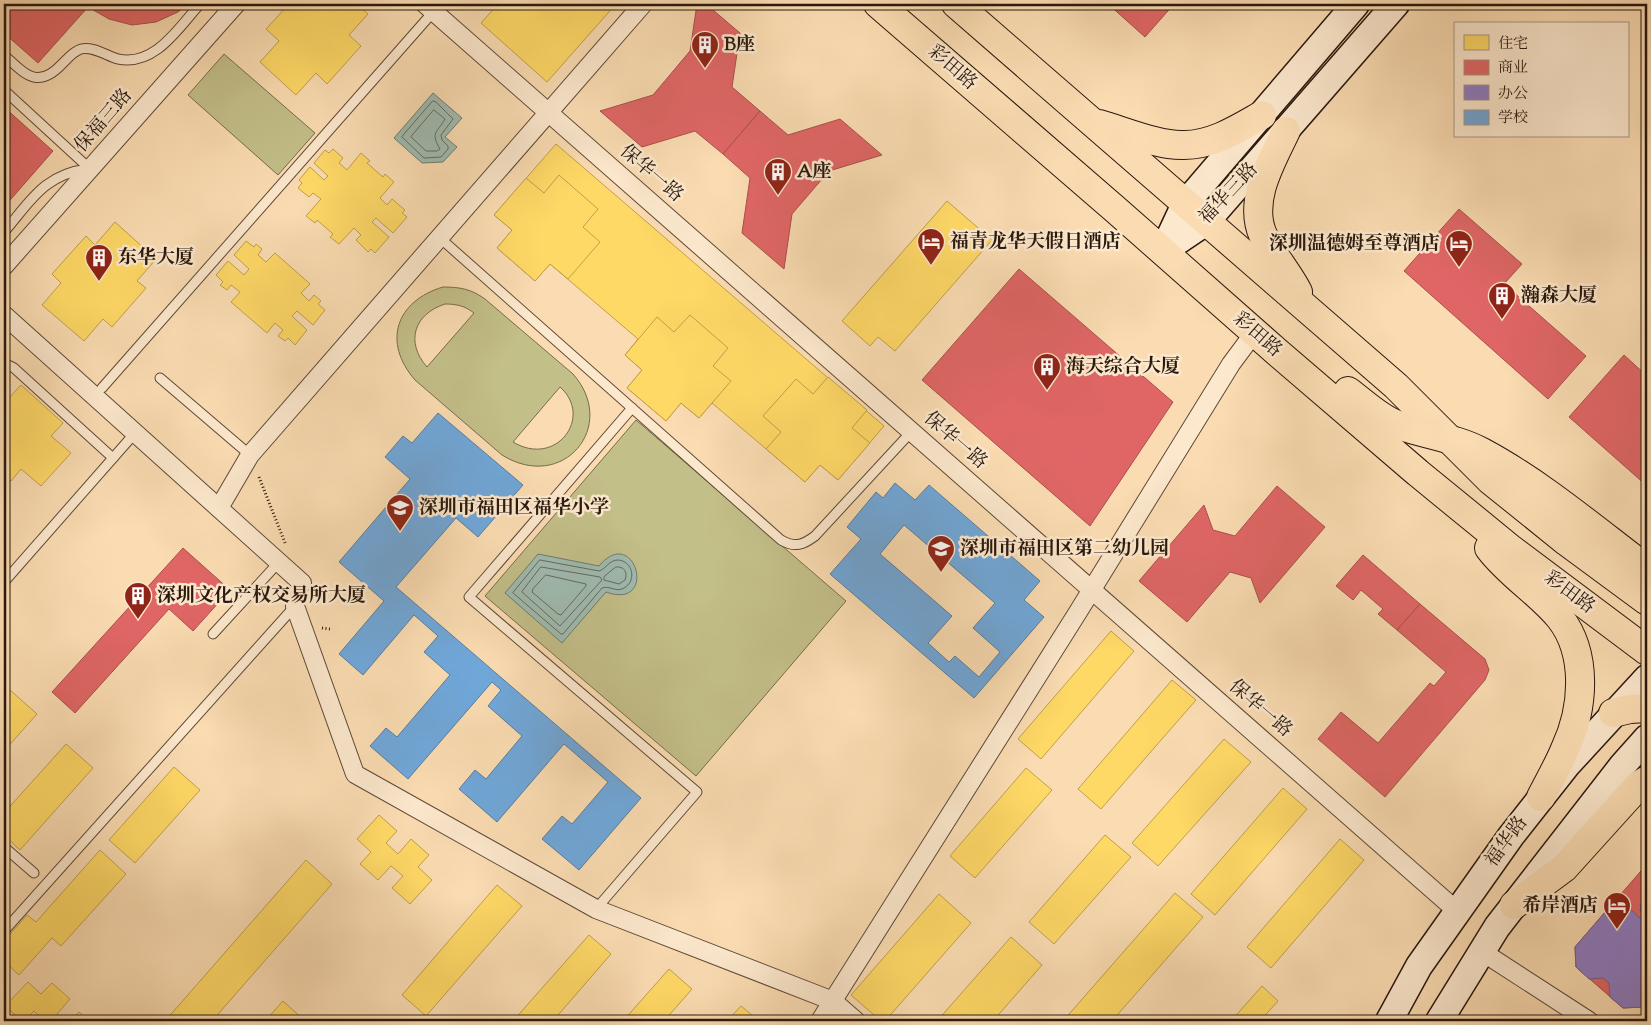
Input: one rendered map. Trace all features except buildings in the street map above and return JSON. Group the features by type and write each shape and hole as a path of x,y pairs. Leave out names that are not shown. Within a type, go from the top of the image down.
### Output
{"main road":[{"name":"彩田路","path":"878,4 1163,251 1254,333 1454,504 1647,651"},
{"path":"956,4 1396,386 1498,486 1567,542 1647,601"},
{"name":"福华三路","path":"1163,251 1206,222 1396,4"},
{"name":"福华三路","path":"1163,251 1185,204 1262,115 1349,8"},
{"path":"1093,123 1160,143 1185,146 1228,134 1262,115"},
{"path":"1286,131 1260,190 1259,221 1263,235 1292,279 1308,311"},
{"path":"1277,352 1308,364 1396,425 1449,439 1480,451 1512,470 1647,569"},
{"path":"1396,386 1529,460 1647,551"},
{"path":"1454,504 1498,561 1559,617 1571,635 1578,660 1581,684 1578,712 1566,748 1541,797"},
{"name":"福华路","path":"1389,1021 1418,966 1541,797 1613,713 1647,678"},
{"path":"1613,713 1647,708"},
{"path":"1439,1021 1481,951 1514,905 1622,766 1647,738"},
{"path":"1514,905 1564,868 1639,785 1647,780"}],"street":[{"name":"保福三路","path":"4,266 236,4"},
{"path":"219,508 250,455 643,4"},
{"name":"保华一路","path":"429,7 1457,910"},
{"path":"4,315 302,583"},
{"path":"820,1021 1232,364 1254,333"},
{"path":"295,606 355,774 596,909 833,1001 856,1021"},
{"path":"1481,951 1589,1021"}],"lane":[{"path":"4,55 23,72 39,79 54,73 72,54 81,49 90,49 120,59 136,59 150,55 163,45 200,4"},
{"path":"102,388 429,7"},
{"path":"4,90 90,169"},
{"path":"4,232 46,184 74,170 90,169"},
{"path":"440,238 781,540 791,546 803,544 815,536 912,431"},
{"path":"4,363 14,368 113,458"},
{"path":"160,378 250,455"},
{"path":"596,909 697,792 469,597 632,408"},
{"path":"4,582 135,433"},
{"path":"213,634 279,562"},
{"path":"4,931 295,606 302,583"},
{"path":"4,847 34,874"}],"shaded area":[{"path":"224,54 315,133 278,175 188,95"},
{"path":"443,287 449,287 465,289 475,293 485,299 573,374 586,394 590,414 587,432 578,448 563,460 545,466 524,465 502,455 415,380 405,366 399,351 397,338 399,324 405,313 414,302 427,293","holes":["445,304 461,306 474,313 427,367 420,358 416,348 416,330 426,315","560,387 570,399 573,412 571,424 565,436 556,444 543,449 529,448 513,442"]},
{"path":"636,420 846,601 696,776 485,596"}],"water":[{"path":"433,93 462,118 445,137 457,147 443,162 422,163 394,138"},
{"path":"538,554 599,566 612,556 623,555 631,560 636,570 637,581 632,590 622,595 606,592 562,643 505,593"}],"place":[{"name":"B座","path":"705,69"},
{"name":"A座","path":"778,196"},
{"name":"福青龙华天假日酒店","path":"931,266"},
{"name":"深圳温德姆至尊酒店","path":"1459,268"},
{"name":"东华大厦","path":"99,282"},
{"name":"瀚森大厦","path":"1502,320"},
{"name":"海天综合大厦","path":"1047,391"},
{"name":"深圳市福田区福华小学","path":"400,532"},
{"name":"深圳市福田区第二幼儿园","path":"941,573"},
{"name":"深圳文化产权交易所大厦","path":"138,620"},
{"name":"希岸酒店","path":"1617,930"}]}
